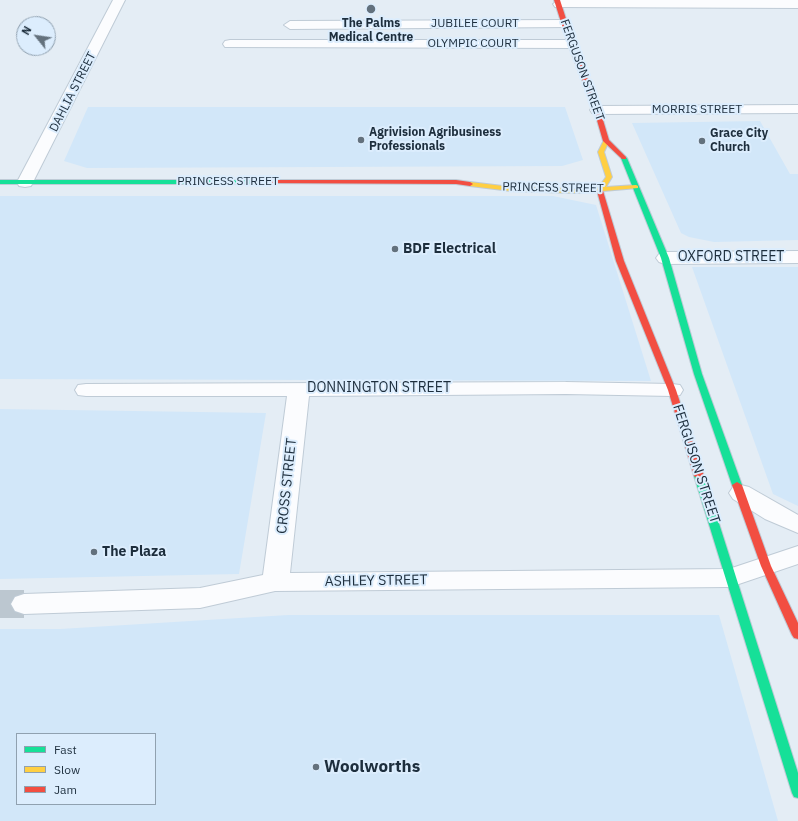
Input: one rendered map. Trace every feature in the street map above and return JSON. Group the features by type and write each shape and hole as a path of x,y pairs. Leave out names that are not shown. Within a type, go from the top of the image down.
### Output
{"main road":[{"name":"FERGUSON STREET","path":"558,2 571,44 597,110 606,141 601,152 609,177"},
{"path":"606,141 623,157 665,258 698,374 766,566 798,635"},
{"name":"PRINCESS STREET","path":"594,177 609,177 636,187"},
{"path":"600,191 609,177"},
{"name":"PRINCESS STREET","path":"0,182 456,182 494,178"},
{"name":"PRINCESS STREET","path":"456,182 511,189 600,191 636,187"},
{"name":"FERGUSON STREET","path":"600,191 620,261 672,390 798,793"}],"street":[{"name":"DAHLIA STREET","path":"25,182 119,0"},
{"path":"558,2 798,4"},
{"name":"JUBILEE COURT","path":"290,25 565,24"},
{"name":"OLYMPIC COURT","path":"230,44 571,44"},
{"name":"MORRIS STREET","path":"597,110 798,109"},
{"name":"OXFORD STREET","path":"665,258 798,257"},
{"name":"DONNINGTON STREET","path":"86,390 566,388 672,390"},
{"name":"CROSS STREET","path":"275,582 279,562 299,389"},
{"path":"741,493 774,513 798,524"},
{"name":"ASHLEY STREET","path":"24,604 200,598 275,582 730,578 798,555"}],"shaded area":[{"path":"88,107 565,107 583,160 562,166 87,168 64,161"},
{"path":"760,121 790,174 798,174 798,240 714,242 689,237 681,233 632,123"},
{"path":"0,196 553,196 596,205 651,381 0,379"},
{"path":"692,267 798,267 798,506 773,494"},
{"name":"The Plaza","path":"0,409 266,413 239,574 0,579"},
{"path":"288,615 719,615 778,821 0,821 0,629 60,629"}],"tunnel":[{"path":"0,604 24,604"}],"traffic: fast":[{"path":"624,158 665,258 698,374 737,485"},
{"path":"0,182 260,182"},
{"path":"699,476 798,793"}],"traffic: slow":[{"path":"600,191 609,177 601,152 606,141"},
{"path":"470,184 511,189 575,191 636,187"}],"traffic: jam":[{"path":"557,0 571,44 597,110 606,141 624,158"},
{"path":"260,182 456,182 470,184"},
{"path":"600,191 620,261 672,390 699,476"},
{"path":"737,485 766,566 798,635"}],"place":[{"name":"The Palms Medical Centre","path":"371,9"},
{"name":"Agrivision Agribusiness Professionals","path":"361,140"},
{"name":"Grace City Church","path":"702,141"},
{"name":"BDF Electrical","path":"395,249"},
{"name":"The Plaza","path":"94,552"},
{"name":"Woolworths","path":"316,767"}]}
